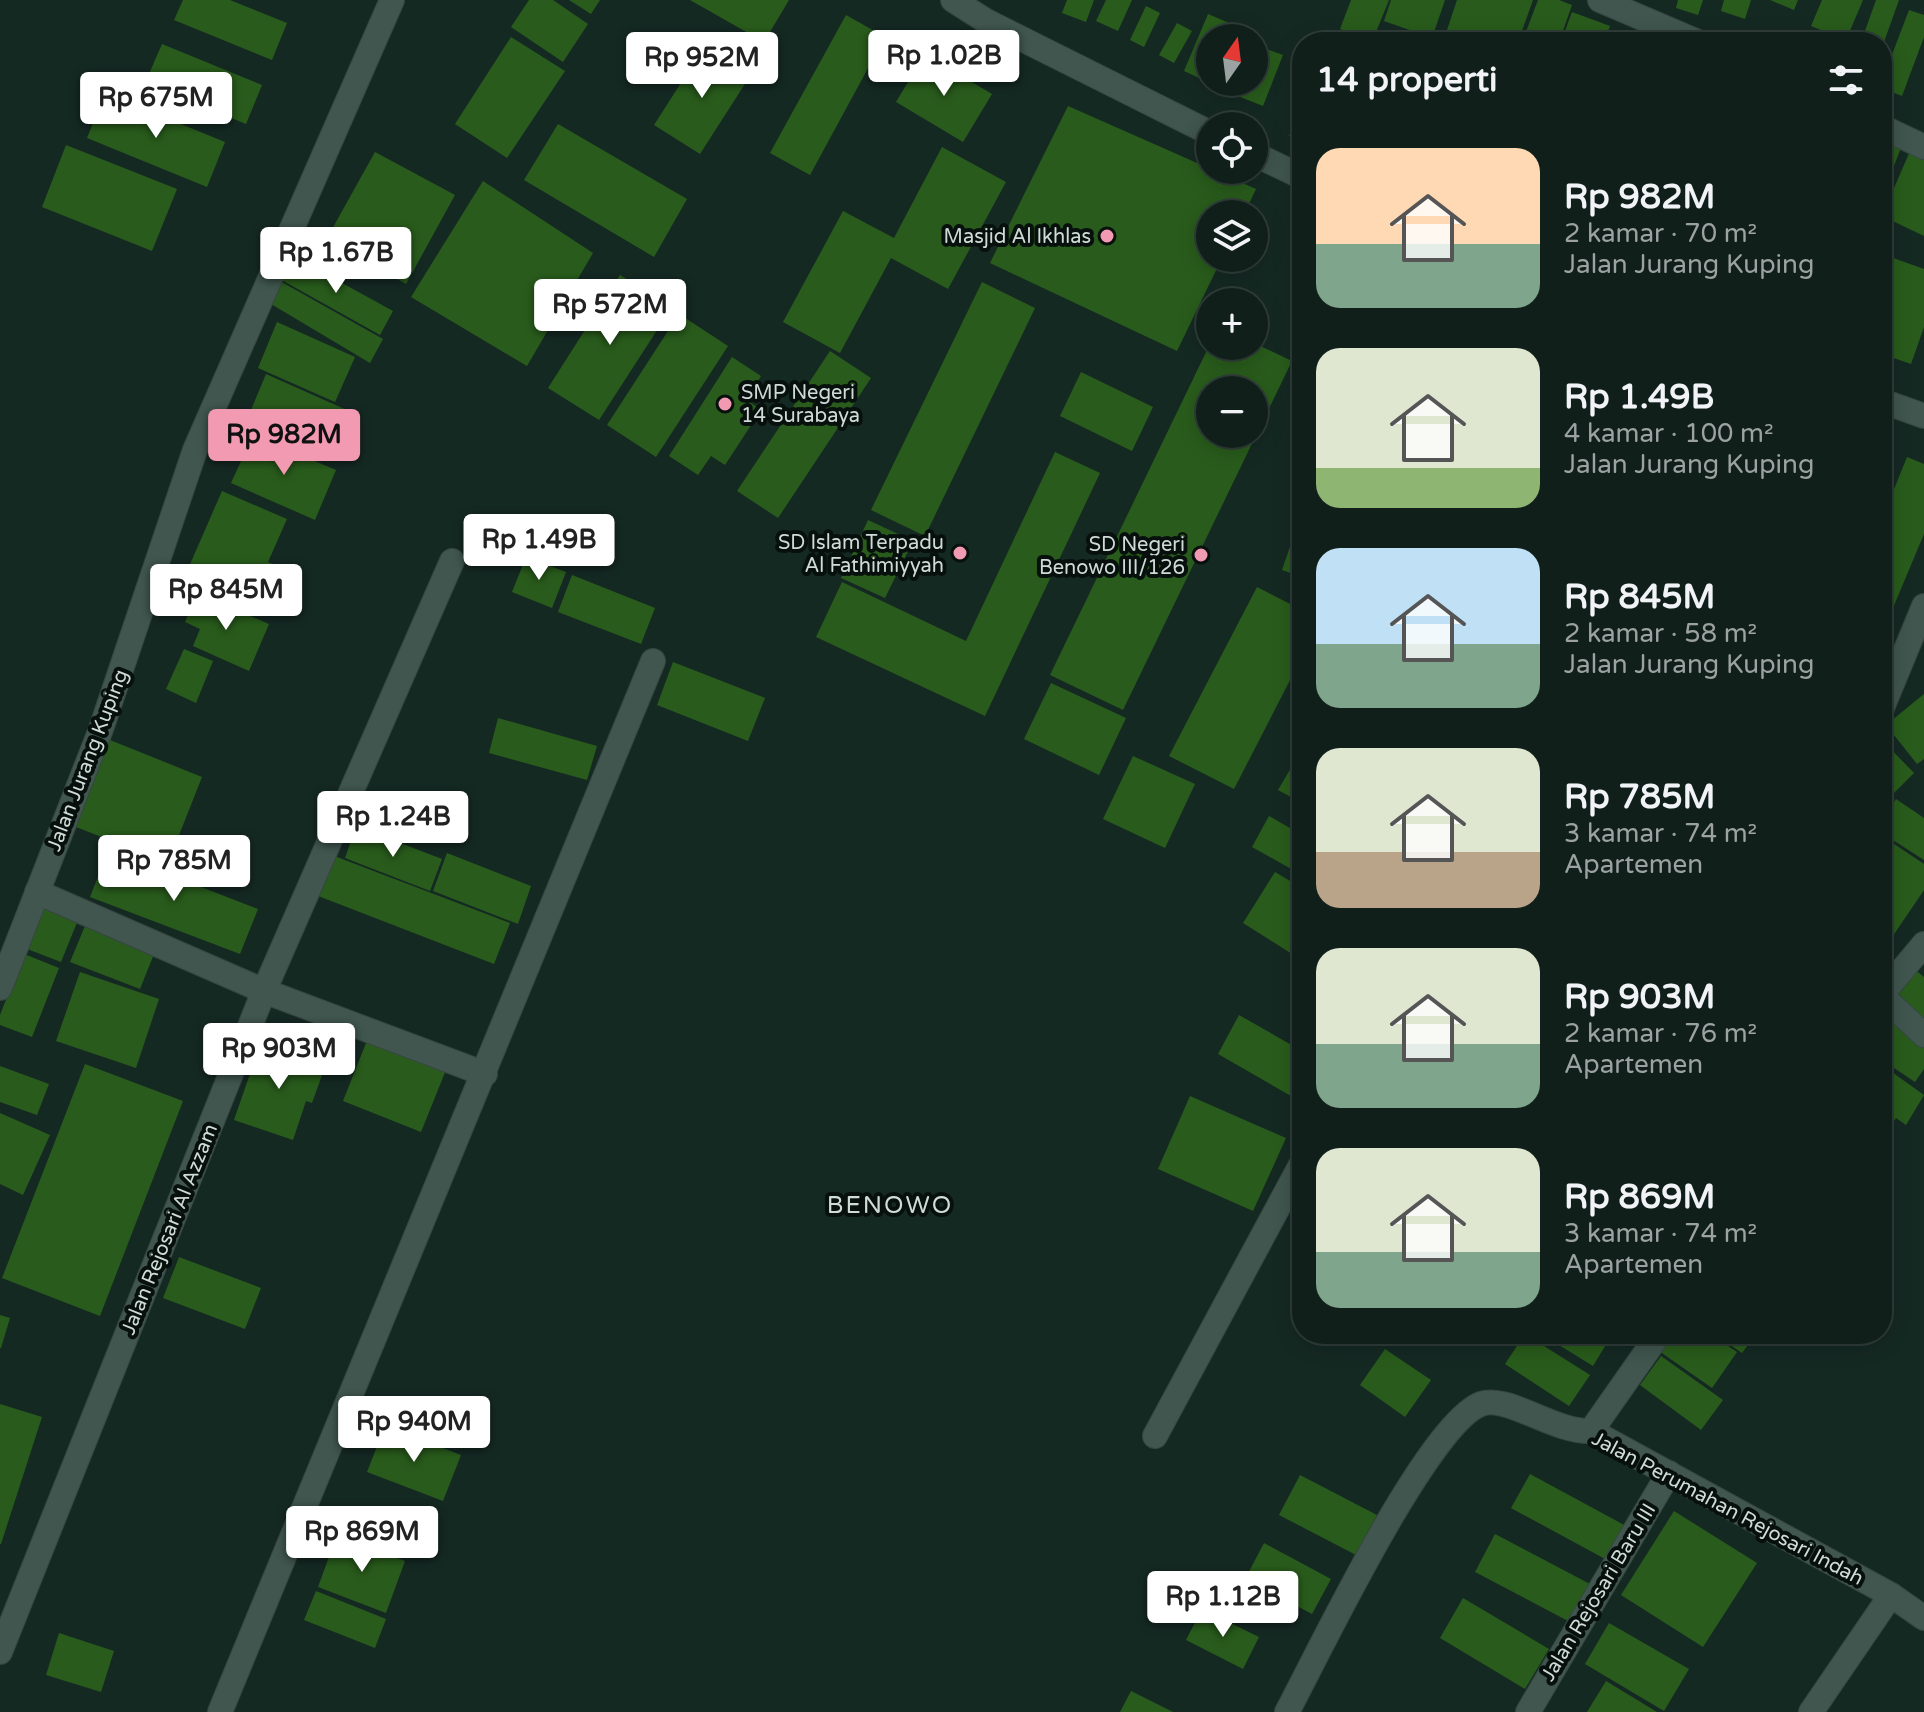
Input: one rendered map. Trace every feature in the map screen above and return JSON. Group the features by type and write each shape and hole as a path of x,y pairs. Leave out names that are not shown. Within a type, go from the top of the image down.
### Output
{"street":[{"name":"Jalan Jurang Kuping","path":"0,988 101,729 195,450 392,0"},
{"path":"953,0 986,21 1196,126"},
{"path":"1600,0 1675,32"},
{"path":"1892,132 1924,147"},
{"path":"1268,161 1292,172"},
{"path":"1892,405 1924,416"},
{"name":"Jalan Rejosari Al Azzam","path":"0,1652 264,991 452,561"},
{"path":"1892,684 1924,606"},
{"path":"220,1712 653,661"},
{"path":"37,892 264,991 485,1074"},
{"path":"1892,983 1924,944"},
{"path":"1892,1005 1924,1035"},
{"path":"1155,1436 1292,1182"},
{"path":"1591,1431 1652,1344"},
{"name":"Jalan Perumahan Rejosari Indah","path":"1287,1712 1415,1473 1463,1416 1482,1403 1508,1404 1562,1428 1591,1431 1891,1595 1924,1618"},
{"name":"Jalan Rejosari Baru III","path":"1528,1712 1669,1473"},
{"path":"1811,1712 1891,1595"}],"building":[{"path":"183,0 230,0 287,23 272,60 174,20"},
{"path":"529,0 553,0 588,24 563,62 511,27"},
{"path":"569,0 600,0 591,14"},
{"path":"690,0 789,0 764,42"},
{"path":"1067,0 1094,0 1086,22 1062,13"},
{"path":"1106,0 1132,0 1118,31 1096,21"},
{"path":"1351,0 1389,0 1376,32 1340,29"},
{"path":"1391,0 1445,0 1434,32 1415,32 1384,21"},
{"path":"1457,0 1533,0 1522,32 1446,32"},
{"path":"1538,0 1559,0 1572,5 1563,32 1526,32"},
{"path":"1678,0 1703,0 1698,15 1676,8"},
{"path":"1724,0 1751,0 1745,19 1721,11"},
{"path":"1770,0 1798,0 1794,10"},
{"path":"1822,0 1863,0 1849,32 1826,32 1811,26"},
{"path":"1876,0 1899,0 1888,32 1865,32"},
{"path":"1146,6 1160,13 1144,47 1130,40"},
{"path":"1909,10 1924,15 1924,37 1902,96 1892,92 1892,55"},
{"path":"1572,12 1610,26 1608,32 1565,32"},
{"path":"1208,14 1232,24 1204,24"},
{"path":"846,15 885,37 810,175 770,153"},
{"path":"1177,23 1192,31 1174,63 1159,55"},
{"path":"511,37 565,71 507,158 455,124"},
{"path":"1196,42 1196,77 1184,71"},
{"path":"162,44 262,85 246,124 145,83"},
{"path":"704,47 750,76 700,154 654,125"},
{"path":"1268,50 1283,55 1268,93"},
{"path":"925,54 992,94 963,142 896,102"},
{"path":"105,93 225,142 207,187 87,138"},
{"path":"1238,96 1267,96 1263,106"},
{"name":"Masjid Al Ikhlas","path":"1068,106 1196,163 1196,184 1245,184 1256,189 1251,200 1196,200 1196,272 1215,272 1207,288 1196,288 1196,312 1177,351 990,263"},
{"path":"558,124 687,199 654,257 524,180"},
{"path":"1892,142 1902,145 1892,171"},
{"path":"1913,144 1924,149 1924,236 1892,221 1892,193"},
{"path":"66,145 177,189 152,251 42,207"},
{"path":"942,147 1006,182 948,289 891,258 840,353 783,322 843,211 894,238"},
{"path":"375,152 455,195 406,284 326,240"},
{"path":"483,181 593,253 527,366 411,297"},
{"path":"291,255 393,311 380,335 278,278"},
{"path":"1892,258 1924,269 1924,327 1911,364 1892,357"},
{"path":"620,275 672,307 599,420 548,388"},
{"path":"278,280 383,339 370,363 266,301"},
{"path":"982,282 1035,308 925,536 871,510"},
{"path":"679,314 728,346 656,457 607,425"},
{"path":"277,322 355,357 335,402 258,368"},
{"path":"1268,350 1292,361 1268,411 1268,376 1196,376 1196,448 1250,448 1123,710 1050,675 1202,360 1268,360"},
{"path":"830,351 871,378 778,518 737,491"},
{"path":"732,357 761,376 747,400 761,410 725,465 711,456 698,475 669,456"},
{"path":"1081,372 1153,407 1132,451 1060,416"},
{"path":"266,374 349,411 328,458 246,422"},
{"path":"253,435 336,470 315,520 231,483"},
{"path":"1055,452 1100,473 985,716 816,637 842,582 966,641"},
{"path":"1907,457 1924,464 1924,534 1892,610 1892,494"},
{"path":"222,491 287,519 268,562 284,569 265,613 184,578"},
{"path":"868,520 913,541 885,598 841,578"},
{"path":"1292,541 1292,574 1282,570"},
{"path":"526,557 566,572 552,608 512,592"},
{"path":"572,575 655,608 641,644 558,612"},
{"path":"1257,587 1292,605 1292,676 1234,789 1169,756"},
{"path":"197,593 269,624 249,671 193,646 200,629 185,622"},
{"path":"184,649 213,661 196,703 166,689"},
{"path":"673,662 765,698 748,741 657,705"},
{"path":"1051,683 1126,718 1099,775 1024,739"},
{"path":"1924,694 1924,759 1917,764 1892,733 1892,720"},
{"path":"498,718 597,746 587,780 489,753"},
{"path":"110,740 202,777 168,863 76,827"},
{"path":"1892,750 1914,773 1892,795"},
{"path":"1133,756 1195,784 1165,848 1103,819"},
{"path":"1292,766 1292,798 1278,790"},
{"path":"384,792 432,810 420,839 373,821"},
{"path":"1896,799 1924,818 1924,860 1892,839 1892,805"},
{"path":"1269,816 1292,829 1292,869 1252,847"},
{"path":"356,826 442,859 430,891 345,858"},
{"path":"1892,843 1924,864 1924,890 1892,937"},
{"path":"108,851 258,909 240,954 90,897"},
{"path":"447,853 531,886 518,924 433,891"},
{"path":"329,854 510,923 494,964 313,894"},
{"path":"1275,872 1292,882 1292,954 1243,923"},
{"path":"40,905 78,920 61,962 22,947"},
{"path":"85,926 154,954 140,989 70,962"},
{"path":"24,954 59,968 32,1037 0,1025 0,1015"},
{"path":"1909,965 1924,977 1924,1020 1892,996 1892,988"},
{"path":"80,972 159,999 136,1068 56,1041"},
{"path":"1239,1015 1292,1045 1292,1097 1218,1054"},
{"path":"1892,1020 1924,1042 1924,1069 1915,1082 1892,1067"},
{"path":"370,1033 448,1065 421,1132 343,1101"},
{"path":"261,1042 326,1064 312,1103 306,1101 293,1140 234,1120"},
{"path":"85,1064 183,1101 100,1316 2,1278"},
{"path":"0,1066 49,1084 37,1115 0,1102"},
{"path":"1892,1072 1924,1095 1906,1125 1896,1118 1892,1124"},
{"path":"1190,1096 1286,1138 1253,1211 1158,1169"},
{"path":"0,1113 50,1135 23,1195 0,1184"},
{"path":"179,1257 261,1288 245,1329 163,1298"},
{"path":"0,1315 10,1318 1,1348 0,1348"},
{"path":"1518,1344 1541,1344 1590,1375 1569,1406 1505,1364"},
{"path":"1557,1344 1606,1344 1593,1366"},
{"path":"1664,1344 1725,1344 1737,1352 1712,1388 1659,1351"},
{"path":"1729,1344 1749,1344 1742,1353"},
{"path":"1385,1349 1431,1380 1405,1417 1360,1385"},
{"path":"1661,1356 1723,1400 1701,1430 1640,1385"},
{"path":"0,1404 42,1417 1,1544 0,1544"},
{"path":"385,1426 461,1455 443,1501 367,1472"},
{"path":"1530,1474 1626,1526 1607,1560 1511,1508"},
{"path":"1300,1475 1377,1515 1356,1555 1279,1515"},
{"path":"1674,1511 1757,1563 1703,1647 1621,1595"},
{"path":"1495,1534 1590,1584 1570,1622 1475,1572"},
{"path":"337,1535 405,1561 386,1613 318,1587"},
{"path":"1264,1543 1331,1579 1312,1614 1245,1579"},
{"path":"316,1591 386,1619 375,1648 304,1620"},
{"path":"1463,1598 1549,1649 1525,1689 1440,1638"},
{"path":"1202,1609 1259,1637 1243,1669 1186,1640"},
{"path":"1609,1623 1689,1669 1664,1711 1585,1664"},
{"path":"59,1633 114,1651 101,1692 46,1675"},
{"path":"1606,1681 1657,1712 1587,1712"},
{"path":"1131,1691 1173,1712 1120,1712"}],"place":[{"name":"Masjid Al Ikhlas","path":"1107,236"},
{"name":"SMP Negeri 14 Surabaya","path":"725,404"},
{"name":"SD Islam Terpadu Al Fathimiyyah","path":"960,553"},
{"name":"SD Negeri Benowo III/126","path":"1201,555"}],"district":[{"name":"BENOWO","path":"890,1205"}]}
